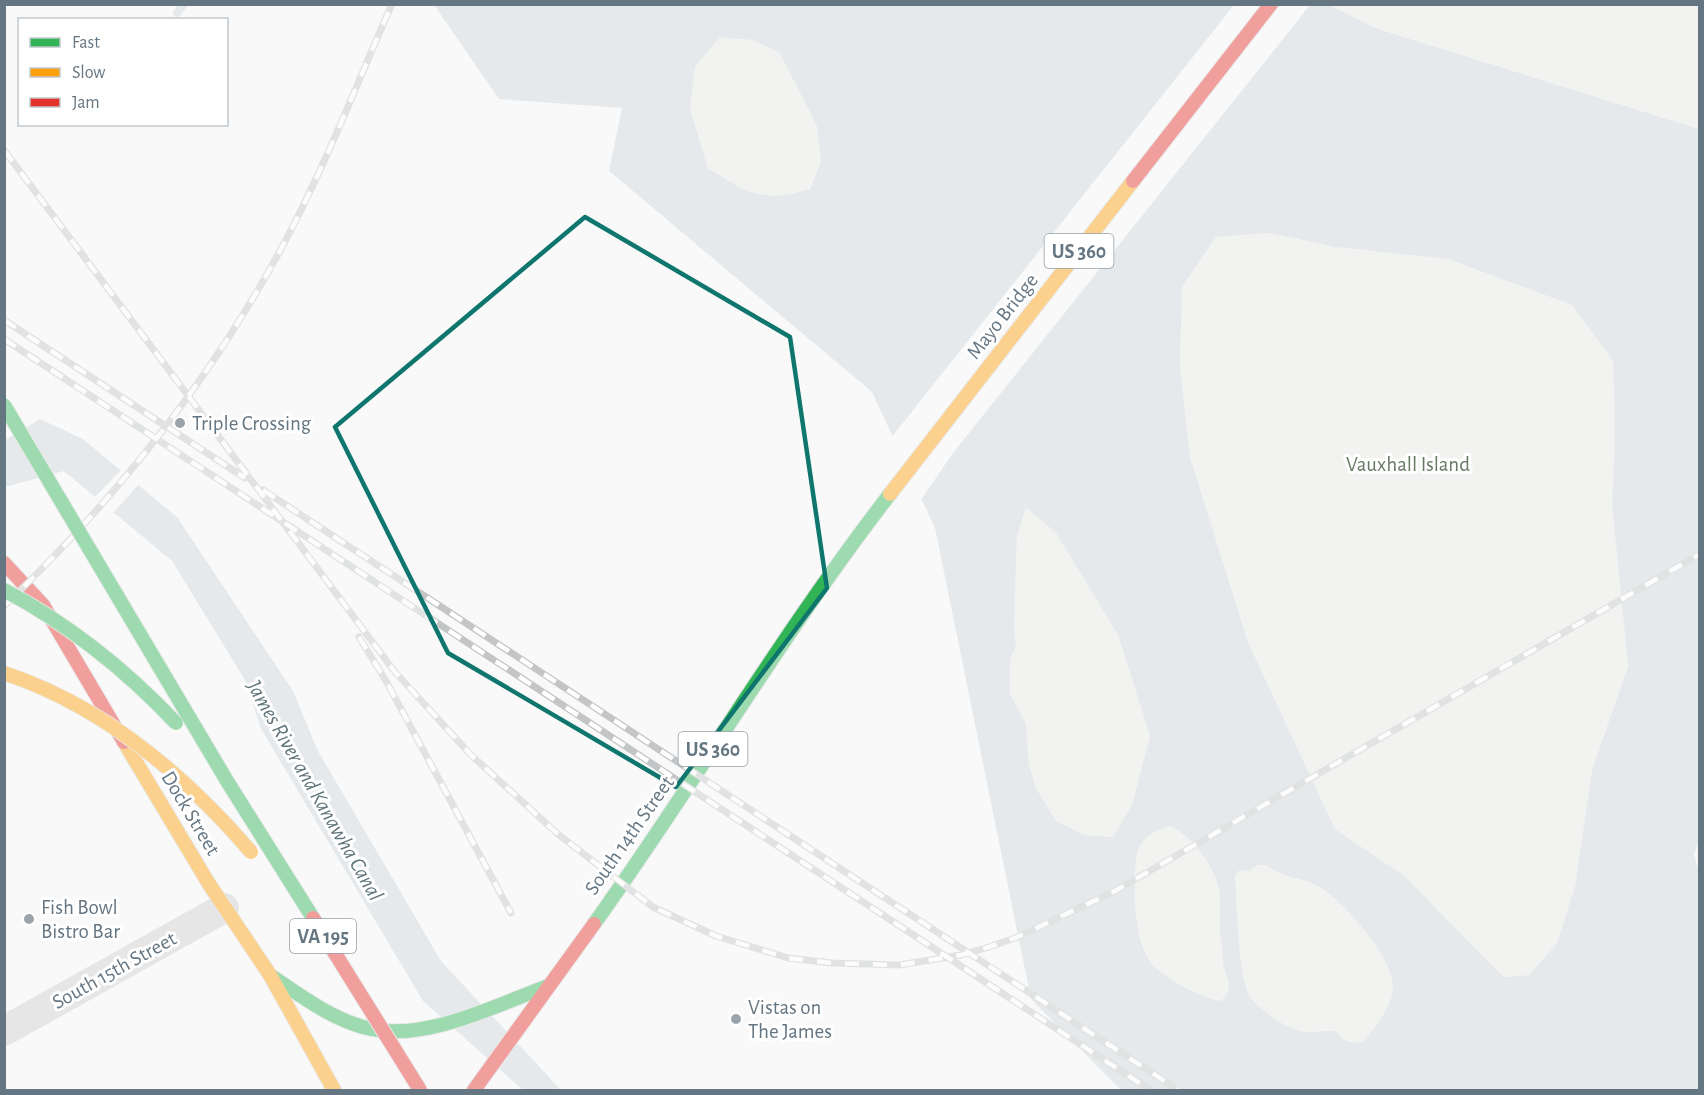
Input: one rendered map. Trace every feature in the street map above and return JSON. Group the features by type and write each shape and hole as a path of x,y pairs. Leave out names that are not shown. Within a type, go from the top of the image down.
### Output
{"main road":[{"name":"Mayo Bridge","path":"877,511 1270,4"},
{"path":"4,405 227,781"},
{"path":"4,427 32,459 330,948"},
{"name":"South 14th Street","path":"474,1090 644,854 737,712 877,511"},
{"name":"Dock Street","path":"4,563 43,606 224,908 270,975 334,1090"},
{"path":"4,590 87,641 147,690 227,781"},
{"path":"4,673 19,676 88,710 149,755 226,821 330,948"},
{"name":"VA 195","path":"227,781 420,1090"},
{"name":"VA 195","path":"330,948 420,1090"},
{"path":"270,975 340,1017 372,1030 410,1030 453,1020 548,986"}],"street":[{"name":"South 15th Street","path":"4,1031 224,908"}],"highlighted area":[{"path":"585,217 790,337 827,588 676,787 448,653 335,427"}],"green space":[{"path":"1329,5 1699,5 1699,129 1378,29"},
{"path":"720,36 752,40 779,52 817,126 821,161 809,189 778,195 756,194 708,168 690,108 695,67"},
{"name":"Vauxhall Island","path":"1270,233 1335,247 1448,259 1572,305 1613,361 1615,434 1612,505 1628,666 1592,770 1575,886 1557,943 1529,975 1504,977 1403,875 1335,829 1248,642 1190,457 1180,366 1182,286 1216,237"},
{"path":"1026,507 1056,533 1118,635 1150,736 1132,805 1113,837 1084,835 1056,821 1036,788 1029,765 1028,745 1010,694 1010,660 1016,645 1014,625 1017,536"},
{"path":"1169,826 1178,830 1202,854 1218,884 1222,958 1229,988 1228,993 1220,1001 1192,991 1161,972 1149,960 1140,936 1134,891 1138,851 1146,838"},
{"path":"1257,865 1268,865 1279,872 1312,883 1328,893 1365,931 1385,961 1391,975 1392,994 1382,1017 1362,1042 1347,1041 1336,1031 1307,1032 1291,1028 1269,1015 1251,997 1243,974 1235,875 1240,870 1250,871"}],"water":[{"path":"434,5 1329,5 1378,29 1699,129 1700,837 1694,855 1700,874 1699,1090 1121,1090 1031,999 935,528 872,392 609,171 622,108 499,99","holes":["720,37 752,40 779,52 817,126 821,161 810,189 779,195 756,194 708,168 690,108 695,67","1270,233 1335,247 1448,259 1572,305 1613,361 1615,434 1612,505 1628,666 1592,770 1575,886 1557,943 1529,975 1504,977 1403,875 1335,829 1248,642 1190,457 1180,366 1182,287 1216,237","1026,507 1056,533 1118,635 1150,736 1132,805 1113,837 1084,835 1056,821 1036,788 1029,765 1026,724 1010,694 1010,660 1016,645 1014,625 1017,537","1169,826 1186,837 1209,864 1218,884 1223,961 1229,988 1228,993 1220,1001 1192,991 1170,979 1154,966 1144,950 1135,907 1136,863 1140,846 1150,835","1257,865 1267,865 1285,875 1318,886 1353,917 1376,946 1391,975 1392,994 1382,1017 1362,1042 1347,1041 1341,1038 1336,1031 1296,1030 1270,1015 1251,998 1243,974 1239,939 1235,875 1240,870 1250,871"]},
{"name":"James River and Kanawha Canal","path":"40,419 83,439 177,517 293,691 318,751 441,961 561,1090 523,1090 423,1001 261,729 245,680 172,561 64,471 5,487 5,440"}],"pier":[{"path":"1234,5 1310,5 953,453 920,501 891,438"},
{"path":"123,468 140,483 112,514 93,499"}],"waterway":[{"path":"177,13 184,4"}],"railway":[{"path":"4,606 46,564 126,476 164,429 232,332 306,201 392,4"},
{"path":"4,150 395,672 471,755 559,835 653,907 716,936 788,958 832,963 899,965 961,955 1015,938 1113,892 1700,554"},
{"path":"4,320 245,478"},
{"path":"4,339 1150,1090"},
{"path":"263,490 1178,1090"},
{"path":"359,637 386,681 511,913"}],"traffic: fast":[{"path":"4,405 227,781 313,918"},
{"path":"594,924 813,600 890,494"},
{"path":"4,590 52,618 96,649 137,684 176,723"},
{"path":"270,975 318,1007 344,1020 371,1029 392,1031 438,1026 548,986"}],"traffic: slow":[{"path":"890,494 1133,181"},
{"path":"4,673 75,704 140,746 198,796 251,852"},
{"path":"124,742 209,884 270,975 334,1090"}],"traffic: jam":[{"path":"1133,181 1271,4"},
{"path":"4,563 43,605 124,742"},
{"path":"313,918 420,1090"},
{"path":"474,1090 594,924"}],"place":[{"name":"Triple Crossing","path":"180,423"},
{"name":"Fish Bowl Bistro Bar","path":"29,919"},
{"name":"Vistas on The James","path":"736,1019"}]}
